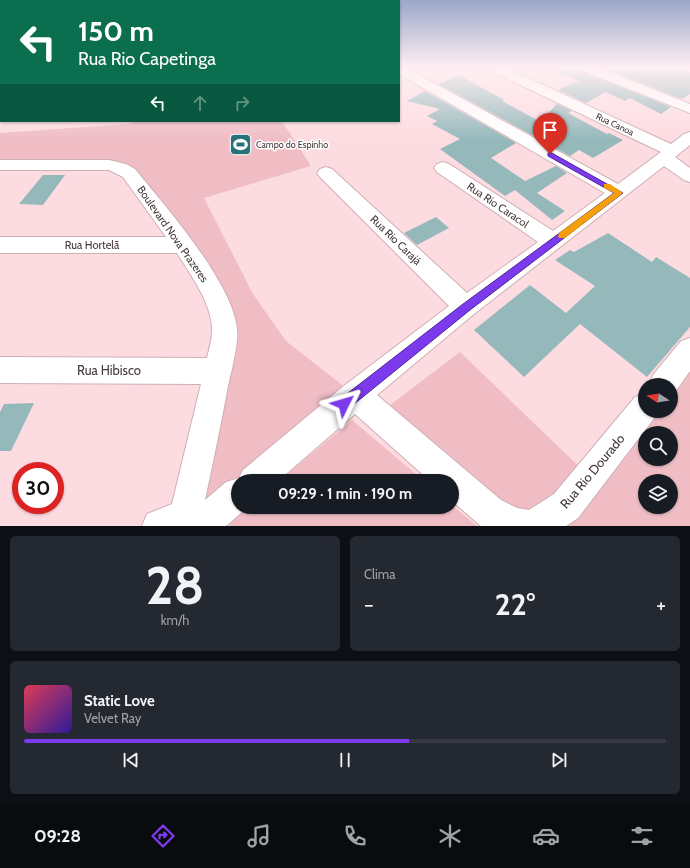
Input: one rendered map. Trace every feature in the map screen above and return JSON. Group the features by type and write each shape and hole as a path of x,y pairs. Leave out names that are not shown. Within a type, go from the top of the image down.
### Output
{"street":[{"path":"439,92 619,193"},
{"name":"Rua Canoa","path":"543,92 668,154 690,176"},
{"path":"645,92 690,110"},
{"path":"262,474 355,395 466,307 619,193 690,136"},
{"name":"Boulevard Nova Prazeres","path":"0,165 109,165 130,173 183,245 211,288 221,312 224,330 218,371 188,524"},
{"name":"Rua Rio Caracol","path":"443,168 553,242"},
{"name":"Rua Rio Carajá","path":"326,173 466,307"},
{"name":"Rua Hortelã","path":"0,245 183,245"},
{"path":"669,378 688,358"},
{"name":"Rua Hibisco","path":"0,370 218,371"},
{"path":"355,395 489,512 514,525 526,526"},
{"name":"Rua Rio Dourado","path":"532,526 543,522 566,506 638,416"},
{"path":"188,524 231,498"}],"shaded area":[{"path":"132,122 283,122 311,166 204,198 253,294 286,341 355,395 248,474 231,474 231,490 203,524 221,312 120,168 0,165 0,133 128,124"},
{"path":"460,352 590,477 642,418 678,418 678,379 690,369 690,526 532,526 377,415"},
{"path":"352,420 416,474 287,474"},
{"path":"459,511 477,526 229,526 239,514 459,514"}],"building":[{"path":"426,92 516,143 491,158 525,181 556,166 567,173 537,193 565,211 552,220 515,190 505,196 440,149 460,139 432,124 437,121 427,116 440,109 407,101"},
{"path":"453,92 489,92 504,100 502,101 537,120 546,115 557,104 572,111 568,113 607,134 609,133 623,140 593,158 579,150 570,156"},
{"path":"561,92 632,92 671,107 661,114 630,98 625,101 605,92 586,103"},
{"path":"663,92 690,92 690,94 682,99"},
{"path":"43,175 65,175 43,205 19,204"},
{"path":"436,217 449,228 417,245 404,233"},
{"path":"608,233 652,262 656,257 690,278 690,327 647,377 580,324 524,377 474,330 530,285 566,313 595,286 555,260 570,250 574,252"},
{"path":"34,403 11,451 0,451 0,412 4,404"}],"slow traffic":[{"path":"562,236 619,193 607,186"}],"place":[{"name":"Campo do Espinho","path":"241,144"}],"route":[{"path":"344,404 466,307 619,193 550,154"}]}
